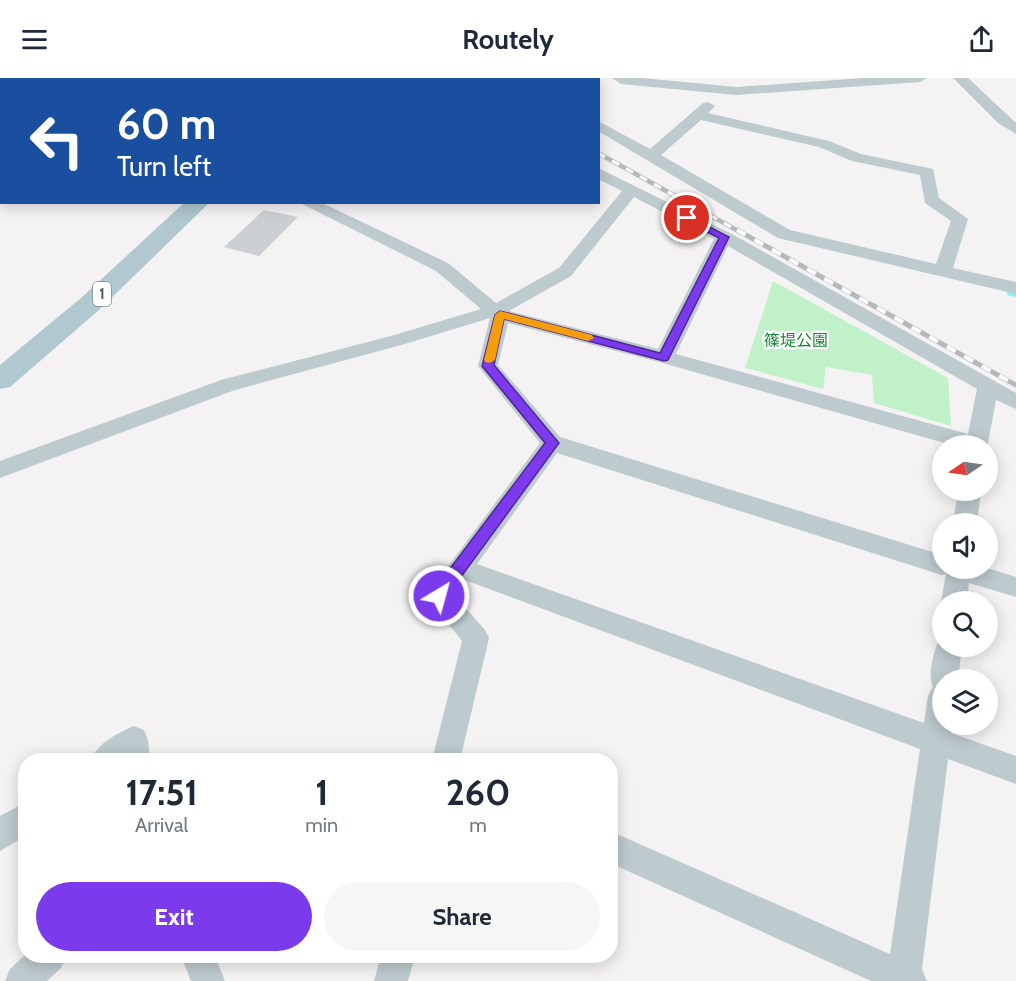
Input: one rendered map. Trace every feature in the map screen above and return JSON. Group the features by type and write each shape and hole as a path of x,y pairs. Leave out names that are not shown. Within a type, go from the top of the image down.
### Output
{"main road":[{"name":"1","path":"0,380 82,312 197,204"}],"street":[{"path":"619,78 621,80 733,87 920,78"},
{"path":"960,78 1016,130"},
{"path":"650,157 733,87"},
{"path":"698,115 824,144 857,159 927,172 931,200 960,219 943,271"},
{"path":"600,126 784,234 1016,288"},
{"path":"600,175 724,237 1016,402"},
{"path":"0,470 228,385 499,312 565,272 631,190"},
{"path":"310,204 442,267 499,312 941,435"},
{"path":"664,357 724,237"},
{"path":"987,282 1016,271"},
{"path":"499,312 488,366 552,443 932,561"},
{"path":"979,435 988,386"},
{"path":"448,753 476,638 439,596 552,443"},
{"path":"459,568 1016,770"},
{"path":"990,579 1016,587"},
{"path":"618,851 906,980 937,735"},
{"path":"115,753 134,740 135,753"},
{"path":"0,835 18,823"},
{"path":"22,981 41,963"},
{"path":"201,963 208,981"},
{"path":"391,981 396,963"}],"green space":[{"name":"篠堤公園","path":"773,281 948,378 951,426 874,403 872,375 826,367 823,389 745,368"}],"building":[{"path":"264,210 298,217 259,256 224,247"}],"waterway":[{"path":"1005,283 1010,294 1016,295"}],"railway":[{"path":"600,154 740,232"},
{"path":"737,230 1016,385"}],"slow traffic":[{"path":"489,360 500,315 588,338"}],"route":[{"path":"439,596 552,443 488,366 500,315 664,357 724,237 687,218"}]}
